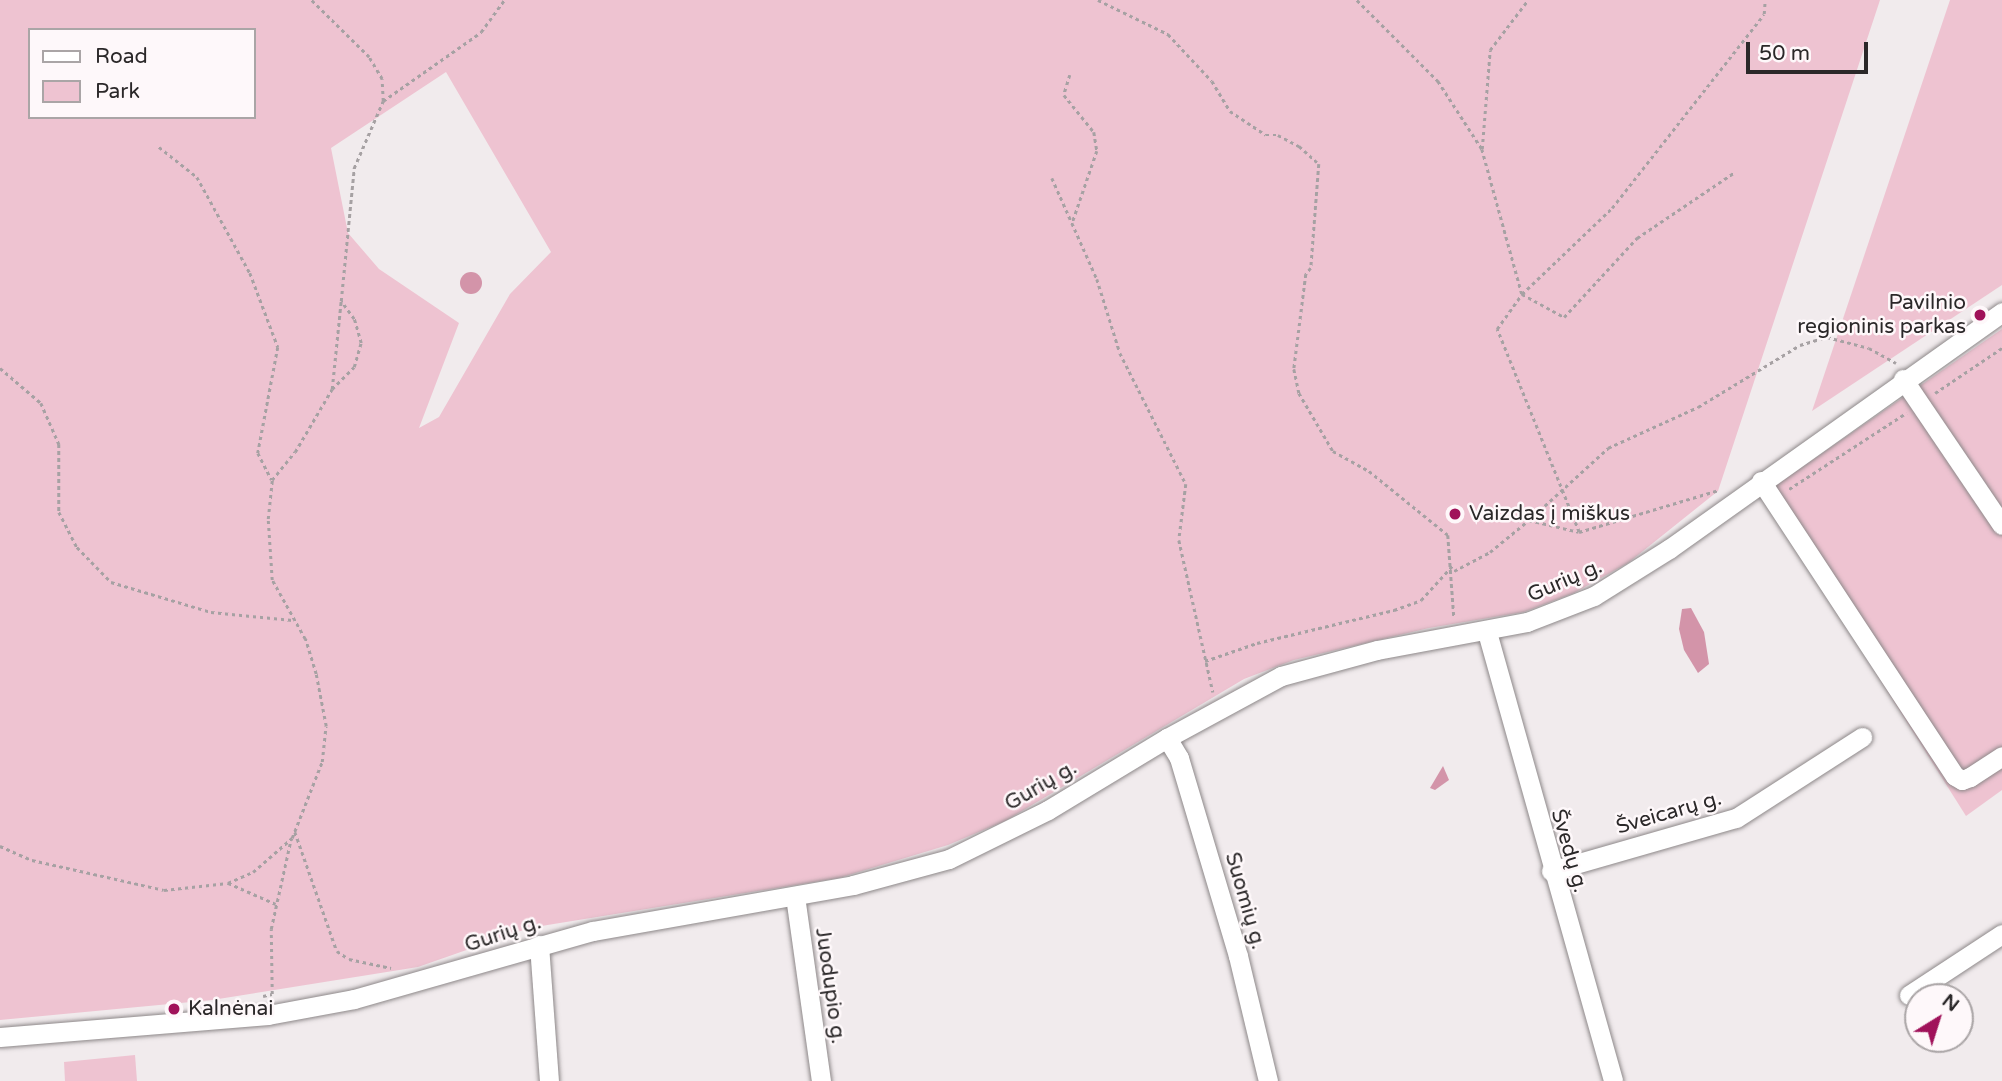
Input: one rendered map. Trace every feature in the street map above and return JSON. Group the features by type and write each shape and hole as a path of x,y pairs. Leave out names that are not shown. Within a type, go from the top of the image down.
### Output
{"street":[{"name":"Gurių g.","path":"0,1037 268,1015 402,988 539,945 902,874 960,854 1048,810 1253,688 1309,666 1487,632 1559,612 1594,596 1633,574 1737,499 1766,488 1908,376 2002,312"},
{"path":"1908,376 1920,404 2002,524"},
{"path":"1766,488 1955,776 1962,780 1970,777 2002,755"},
{"name":"Švedų g.","path":"1487,632 1551,871 1613,1081"},
{"name":"Šveicarų g.","path":"1551,871 1736,818 1862,737"},
{"name":"Suomių g.","path":"1167,738 1179,758 1238,956 1268,1081"},
{"name":"Juodupio g.","path":"795,896 821,1081"},
{"path":"1927,983 2002,934"},
{"path":"539,945 549,1081"}],"path":[{"path":"311,0 369,57 382,79 383,101 354,168 332,388"},
{"path":"383,101 481,32 504,0"},
{"path":"1098,0 1168,34 1212,81 1230,111 1266,135 1278,135 1300,146 1319,164 1311,268 1306,274 1294,369 1299,393 1333,451 1369,471 1442,528 1452,546 1454,637"},
{"path":"1357,0 1438,81 1482,149 1522,293 1564,317 1637,238 1735,172"},
{"path":"1482,149 1490,50 1528,0"},
{"path":"1579,532 1565,491 1497,329 1522,293 1612,208 1764,14 1765,0"},
{"path":"1070,75 1064,95 1094,132 1097,151 1072,223"},
{"path":"159,147 197,177 250,274 278,347 258,453 272,480 268,557 272,580 316,674 326,726 322,762 292,838 276,904 271,929 275,981 272,995 260,996"},
{"path":"1052,178 1097,279 1120,353 1186,484 1179,540 1217,709"},
{"path":"272,480 295,453 332,388 354,367 361,343 355,319 341,301"},
{"path":"1452,572 1460,564 1490,552 1565,491 1608,448 1698,408 1800,345 1827,337 1869,348 1908,376"},
{"path":"1766,488 1796,486 2002,348"},
{"path":"0,368 41,403 59,444 59,513 77,547 111,582 138,594 211,611 293,620"},
{"path":"1529,520 1579,532 1689,501 1706,492 1722,489 1737,499"},
{"path":"1205,661 1257,643 1394,610 1421,600 1453,565"},
{"path":"295,830 337,951 349,960 398,970"},
{"path":"0,846 32,860 164,890 228,883 253,872 292,838"},
{"path":"228,883 276,904"}],"green space":[{"path":"0,0 1880,0 1718,491 1628,563 1574,593 1524,612 1429,628 1294,660 1244,679 1005,821 948,845 839,878 529,928 418,967 212,1000 0,1020","holes":["446,72 551,252 510,294 439,417 419,428 459,323 379,269 348,233 331,148"]},
{"path":"1950,0 2002,0 2002,285 1812,411"},
{"path":"2002,329 2002,790 1966,816 1763,494"},
{"path":"135,1055 137,1081 65,1081 64,1062"}],"shaded area":[{"path":"471,272 479,275 482,283 479,291 471,294 463,291 460,283 463,275"},
{"path":"1691,608 1704,632 1709,664 1698,673 1684,650 1679,629 1682,609"},
{"path":"1443,766 1449,780 1435,790 1430,788"}],"place":[{"name":"Pavilnio regioninis parkas","path":"1980,315"},
{"name":"Vaizdas į miškus","path":"1455,514"},
{"name":"Kalnėnai","path":"174,1009"}]}
